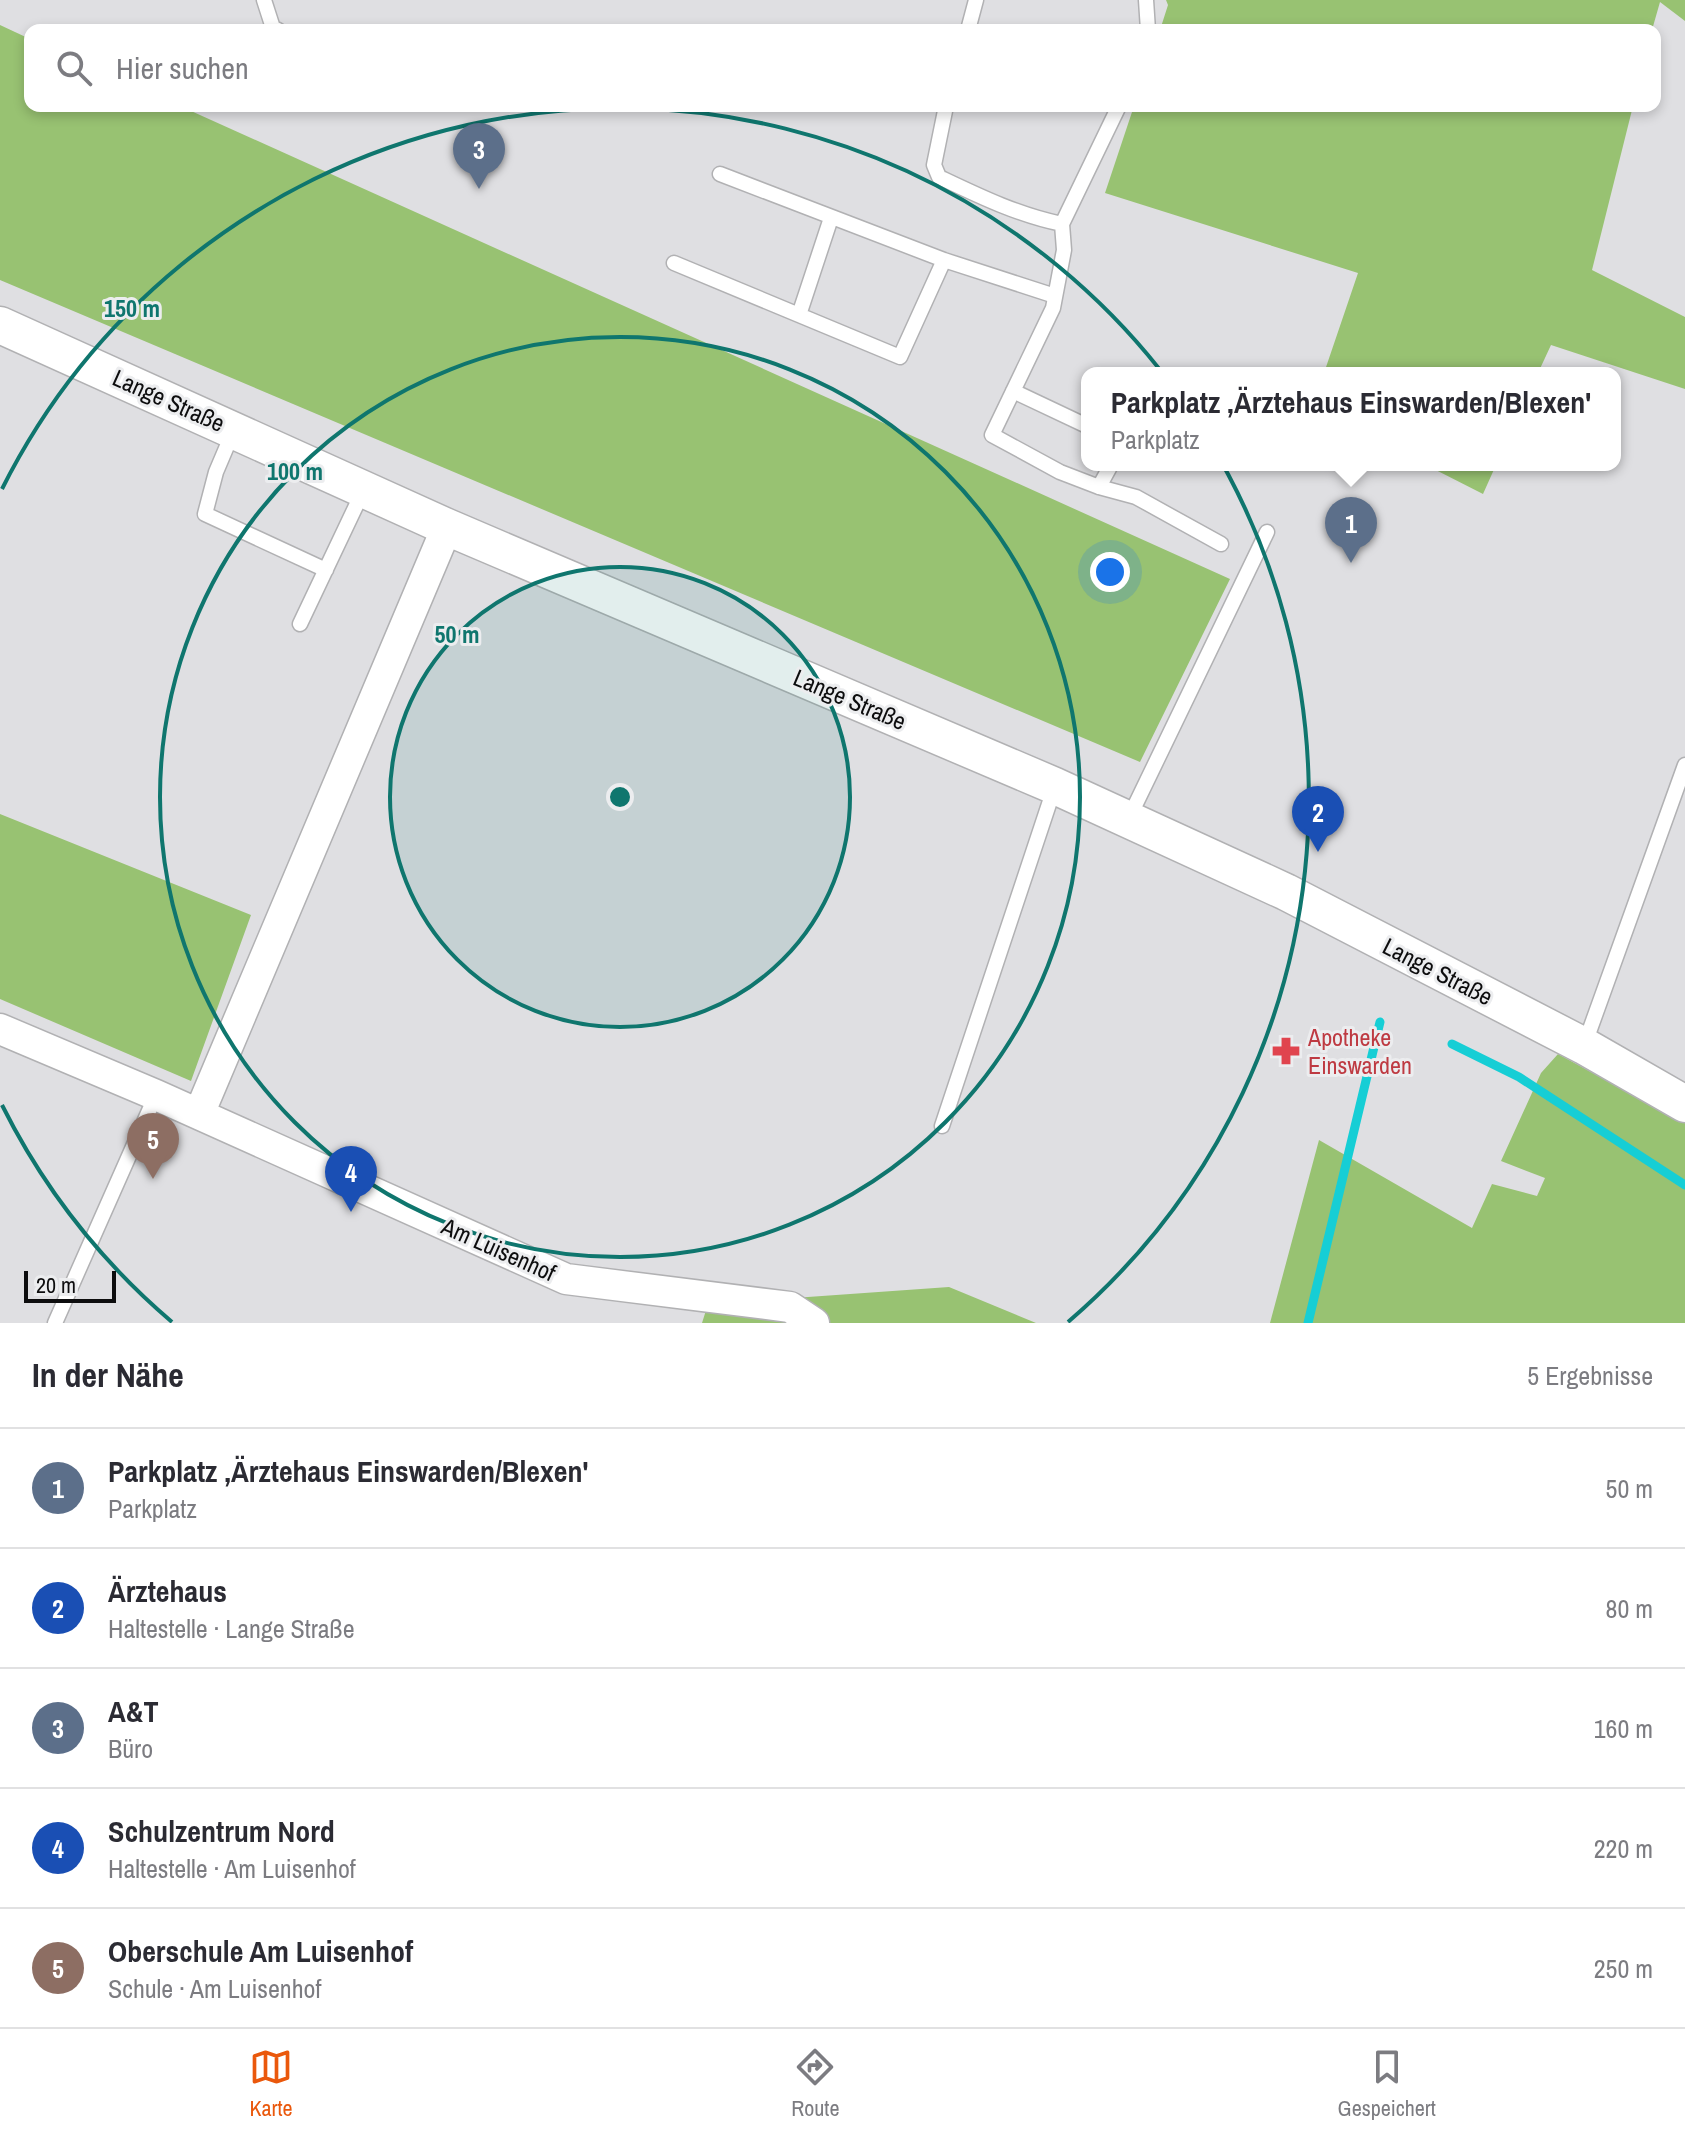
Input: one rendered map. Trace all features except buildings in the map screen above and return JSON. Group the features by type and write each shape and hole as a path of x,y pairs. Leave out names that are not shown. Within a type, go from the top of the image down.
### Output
{"street":[{"name":"Lange Straße","path":"0,325 447,527 1055,786 1286,892 1584,1046 1685,1104"},
{"path":"199,1114 447,527"},
{"name":"Am Luisenhof","path":"0,1029 156,1095 566,1279 790,1307 814,1323"}],"lane":[{"path":"264,0 272,24"},
{"path":"970,24 976,0"},
{"path":"1146,0 1148,24"},
{"path":"945,112 934,165 939,177 990,202 1036,219 1062,224"},
{"path":"1116,112 1062,224 1064,250 1053,308 992,435 1060,472 1136,497 1221,544"},
{"path":"720,174 944,260 1055,296"},
{"path":"799,315 831,218"},
{"path":"674,263 900,357 944,260"},
{"path":"1013,391 1081,423"},
{"path":"234,430 216,472 205,514 326,570"},
{"path":"1099,487 1108,471"},
{"path":"300,624 364,489"},
{"path":"1128,820 1267,532"},
{"path":"1584,1046 1685,765"},
{"path":"942,1126 1055,786"},
{"path":"55,1323 156,1095"}],"green space":[{"path":"1166,0 1685,0 1685,21 1660,2 1654,24 1162,24 1168,5"},
{"path":"0,25 24,36 24,112 193,112 1230,579 1140,762 0,280"},
{"path":"1132,112 1632,112 1592,270 1685,317 1685,389 1551,345 1541,367 1326,367 1358,273 1105,193"},
{"path":"1438,471 1493,471 1483,494"},
{"path":"0,814 251,915 191,1081 0,999"},
{"path":"1558,1054 1685,1123 1685,1323 1270,1323 1319,1140 1472,1228 1492,1184 1537,1196 1545,1178 1501,1161 1541,1073"},
{"path":"949,1287 1036,1323 702,1323 708,1304"}],"waterway":[{"path":"1308,1323 1380,1022"},
{"path":"1452,1044 1519,1077 1685,1185"}],"place":[{"name":"A&T","path":"479,189"},
{"name":"Parkplatz ,Ärztehaus Einswarden/Blexen'","path":"1351,563"},
{"name":"Ärztehaus","path":"1318,852"},
{"name":"Apotheke Einswarden","path":"1286,1051"},
{"name":"Oberschule Am Luisenhof","path":"153,1179"},
{"name":"Schulzentrum Nord","path":"351,1212"}]}
